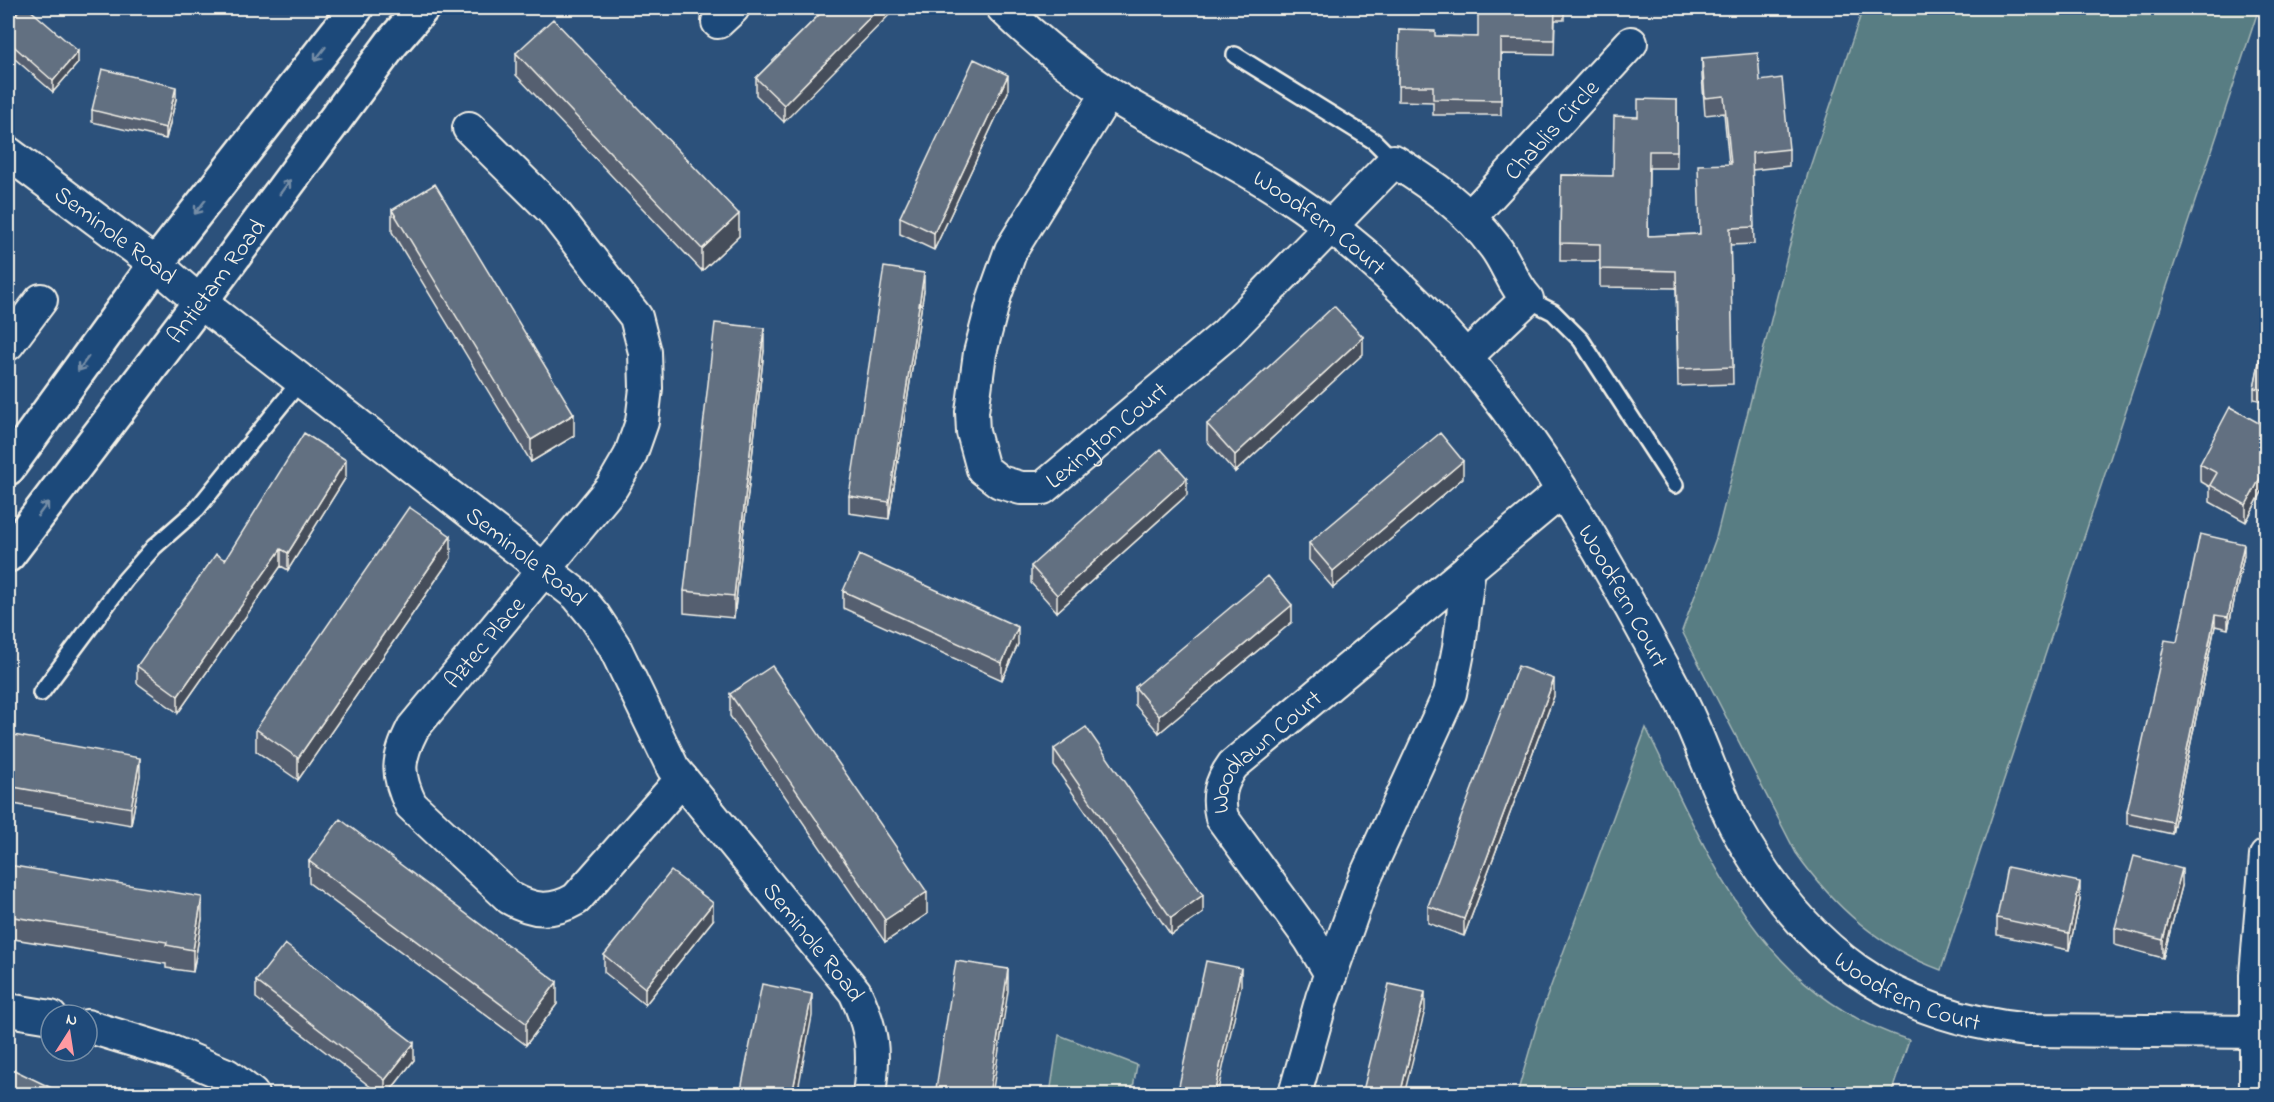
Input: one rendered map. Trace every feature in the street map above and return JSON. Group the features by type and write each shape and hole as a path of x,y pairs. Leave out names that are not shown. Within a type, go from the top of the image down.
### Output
{"street":[{"path":"8,468 156,264 356,8"},
{"name":"Antietam Road","path":"8,555 200,302 391,44 422,8"},
{"name":"Woodfern Court","path":"1003,8 1064,62 1108,93 1234,162 1286,194 1330,226 1389,277 1466,357 1562,491 1625,594 1681,699 1737,828 1778,894 1815,938 1860,974 1901,998 1934,1011 1991,1026 2029,1030 2261,1032"},
{"name":"Chablis Circle","path":"1471,216 1631,43"},
{"name":"Lexington Court","path":"1108,93 1011,250 995,295 980,353 973,422 982,469 1000,482 1021,488 1043,488 1226,334 1330,226"},
{"name":"Aztec Place","path":"469,128 553,211 636,317 645,352 646,388 642,423 630,456 612,487 413,729 402,750 399,771 402,787 411,805 510,898 526,907 544,910 563,907 576,899 682,779"},
{"name":"Seminole Road","path":"8,153 156,264 200,302 577,595 596,617 614,646 668,757 682,779 855,992 868,1018 873,1047 869,1095"},
{"path":"1330,226 1394,161 1441,190 1471,216 1497,250 1527,299 1466,357"},
{"path":"8,344 41,300"},
{"name":"Woodlawn Court","path":"1331,974 1310,939 1222,818 1218,801 1222,780 1233,765 1562,491"},
{"path":"1295,1095 1331,974 1365,878 1450,693 1459,647 1469,568"},
{"path":"2256,1095 2261,1032 2256,975 2266,856"},
{"path":"8,1010 39,1015"},
{"path":"99,1030 194,1061 227,1075 252,1095"}],"lane":[{"path":"1234,55 1374,141 1394,161"},
{"path":"1527,299 1553,312 1581,340 1675,485"},
{"path":"41,693 125,580 154,547 197,509 302,380"}],"green space":[{"path":"1863,8 2259,8 1941,970 1898,950 1878,937 1842,908 1811,873 1796,853 1682,631 1716,538 1808,173"},
{"path":"1646,728 1718,871 1745,915 1777,955 1814,990 1857,1019 1909,1040 1891,1094 1517,1094 1538,1021"},
{"path":"1059,1035 1137,1065 1132,1094 1050,1094"}],"building":[{"path":"21,8 28,8 78,51 53,81 8,41 8,23"},
{"path":"826,8 879,8 784,105 756,78"},
{"path":"1478,8 1555,8 1554,40 1501,39 1501,100 1433,99 1433,86 1398,86 1399,30 1435,31 1435,36 1478,37"},
{"path":"553,19 739,214 702,249 516,53"},
{"path":"1758,53 1760,81 1782,78 1789,149 1752,153 1754,227 1730,228 1733,367 1678,369 1676,271 1600,269 1600,244 1560,243 1561,175 1613,176 1614,116 1638,117 1638,99 1677,100 1677,151 1649,151 1648,236 1700,234 1698,165 1731,164 1724,96 1705,98 1702,58"},
{"path":"974,59 1008,75 934,233 900,217"},
{"path":"102,69 176,87 166,128 92,110"},
{"path":"435,184 574,414 531,440 392,210"},
{"path":"884,267 924,273 889,502 849,496"},
{"path":"1334,306 1363,337 1235,455 1207,424"},
{"path":"715,323 764,328 734,596 684,591"},
{"path":"2266,328 2266,390 2254,388"},
{"path":"2230,407 2266,427 2266,467 2246,505 2210,485 2217,473 2200,464"},
{"path":"304,433 346,460 288,553 281,549 178,696 137,666 216,554 225,560"},
{"path":"1440,433 1463,461 1333,571 1309,543"},
{"path":"1161,449 1187,478 1057,595 1031,566"},
{"path":"409,507 451,536 298,758 256,729"},
{"path":"2200,534 2244,544 2228,617 2215,615 2172,822 2127,812 2165,640 2177,642"},
{"path":"859,555 1018,627 1002,663 843,591"},
{"path":"1268,576 1292,605 1159,716 1135,687"},
{"path":"772,666 927,892 885,920 730,694"},
{"path":"1518,666 1554,679 1464,919 1428,906"},
{"path":"1086,727 1203,895 1171,918 1054,749"},
{"path":"8,734 140,758 131,808 8,786"},
{"path":"340,819 557,982 526,1023 309,861"},
{"path":"2134,856 2182,869 2163,940 2115,928"},
{"path":"8,865 202,897 193,950 166,945 167,942 8,916"},
{"path":"2007,867 2080,882 2069,933 1997,918"},
{"path":"671,871 713,903 645,988 604,955"},
{"path":"285,944 414,1043 385,1080 256,981"},
{"path":"956,961 1008,969 989,1095 935,1095"},
{"path":"1206,961 1241,968 1214,1095 1177,1095"},
{"path":"762,984 812,994 792,1095 740,1095"},
{"path":"1389,984 1425,992 1400,1095 1362,1095"},
{"path":"10,1068 66,1095 8,1095"}]}
